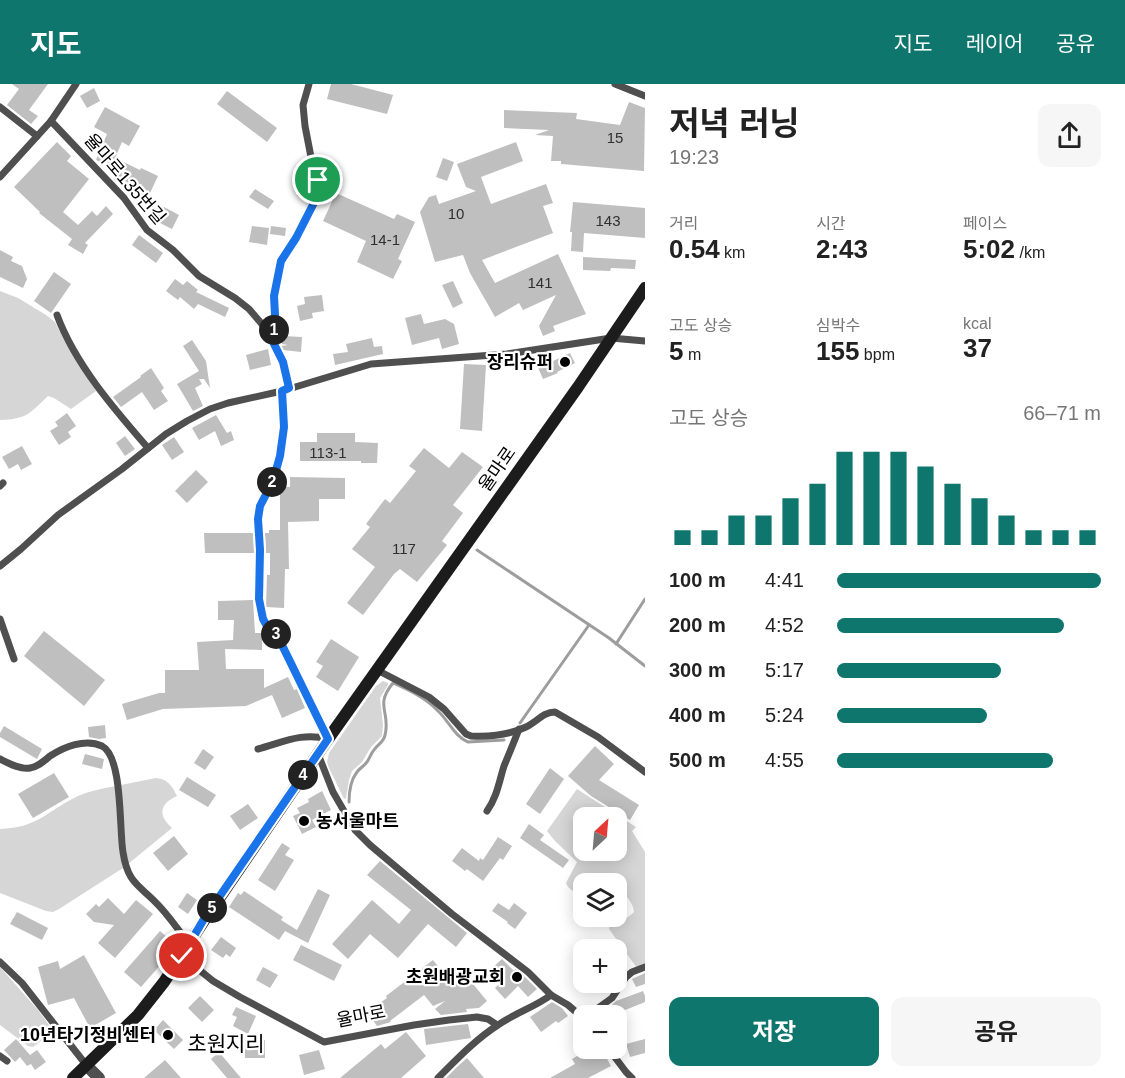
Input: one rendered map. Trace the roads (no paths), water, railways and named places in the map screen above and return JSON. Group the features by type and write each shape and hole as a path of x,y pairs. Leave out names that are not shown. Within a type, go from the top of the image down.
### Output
{"street":[{"name":"율마로","path":"72,1078 138,1015 164,982 204,919 328,739 578,387 645,288"},
{"path":"87,1066 99,1078"}],"lane":[{"path":"0,177 51,121 76,84"},
{"path":"273,342 274,296 281,261 296,238 319,193 303,105 309,84"},
{"path":"615,84 645,96"},
{"path":"0,107 37,136"},
{"name":"율마로135번길","path":"51,121 124,198 147,230 173,250 199,276 249,309 267,330 283,362 286,390"},
{"path":"57,315 73,349 92,378 148,448"},
{"path":"2,561 58,515 173,429 210,409 286,390 371,364 507,354 611,338 645,341"},
{"path":"286,390 280,456 273,481 260,506 258,519 259,599 263,619 280,641 328,739"},
{"path":"0,619 14,659"},
{"path":"377,670 429,697 444,709 466,734 471,736 508,734 528,726 548,712 555,712 598,737 645,772"},
{"path":"487,811 498,791 519,729"},
{"path":"258,749 303,736 328,739"},
{"path":"0,759 21,767 32,768 58,751 75,744 95,744 109,751 118,788 124,859 131,879 161,908 189,944"},
{"path":"318,754 333,792 355,830 452,914 528,972 551,995 573,1009"},
{"name":"율마로","path":"182,956 213,981 324,1042 477,1017 488,1019 497,1025"},
{"path":"0,962 22,983 87,1066"},
{"path":"602,1005 612,998 626,977 645,967"},
{"path":"438,1078 466,1050 497,1025 551,995"},
{"path":"0,1056 7,1061"},
{"path":"616,1059 632,1078"}],"waterway":[{"path":"477,550 609,638 645,666"},
{"path":"616,644 645,599"},
{"path":"520,723 589,625"},
{"path":"349,802 350,786 355,775 384,737 386,727 384,703 387,691 393,683 428,702 463,740 468,742 504,740"}],"place":[{"name":"장리슈퍼","path":"565,362"},
{"name":"농서울마트","path":"304,821"},
{"name":"초원배광교회","path":"517,977"},
{"name":"10년타기정비센터","path":"168,1035"}],"district":[{"name":"초원지리","path":"226,1043"}]}
